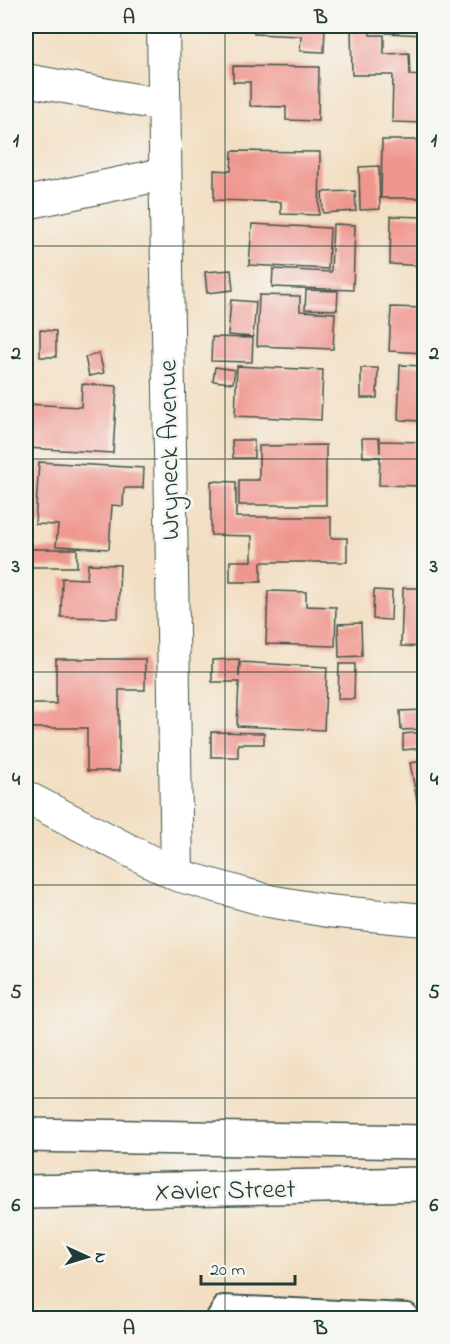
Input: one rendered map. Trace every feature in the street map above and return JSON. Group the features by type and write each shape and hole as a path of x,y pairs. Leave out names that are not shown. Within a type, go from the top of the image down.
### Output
{"main road":[{"name":"Xavier Street","path":"26,1135 424,1142"},
{"name":"Xavier Street","path":"26,1192 424,1184"}],"street":[{"name":"Wryneck Avenue","path":"163,26 177,875"},
{"path":"26,80 164,105"},
{"path":"26,203 164,174"},
{"path":"26,797 177,875 293,905 328,911 424,920"}],"lane":[{"path":"214,1318 223,1304 408,1312"}],"building":[{"path":"254,26 325,26 324,52 300,51 301,36 254,34"},
{"path":"351,26 369,26 370,35 384,35 384,54 409,53 410,75 424,76 424,123 392,122 393,75 352,75"},
{"path":"387,26 424,26 424,35 386,33"},
{"path":"233,66 319,67 318,121 286,120 286,107 250,106 250,82 233,82"},
{"path":"382,140 424,140 424,198 381,198"},
{"path":"232,151 320,152 319,215 281,214 281,202 214,200 214,170 231,171"},
{"path":"379,166 380,209 360,210 359,167"},
{"path":"355,191 356,211 323,213 322,192"},
{"path":"391,216 424,217 424,266 390,264"},
{"path":"252,224 330,228 328,269 249,265"},
{"path":"333,224 355,225 353,290 272,287 273,269 331,272"},
{"path":"231,270 233,290 207,293 205,272"},
{"path":"306,290 338,291 337,310 305,309"},
{"path":"259,295 300,296 300,311 335,313 333,349 257,346"},
{"path":"231,300 256,302 253,337 228,335"},
{"path":"391,307 424,308 424,353 389,351"},
{"path":"40,330 56,331 56,357 40,357"},
{"path":"212,337 253,338 252,362 211,361"},
{"path":"99,353 104,373 89,376 85,357"},
{"path":"400,365 424,366 424,421 398,420"},
{"path":"237,366 323,370 321,420 235,416"},
{"path":"215,367 235,370 233,383 213,381"},
{"path":"361,368 378,368 377,398 361,398"},
{"path":"82,384 117,386 113,453 26,448 26,404 81,407"},
{"path":"362,438 379,438 380,453 380,441 424,442 424,486 379,485 380,457 363,457"},
{"path":"232,440 254,440 254,458 233,458"},
{"path":"326,445 326,505 239,505 239,480 259,480 259,446"},
{"path":"39,462 144,468 143,488 124,488 123,506 112,505 109,549 56,546 58,525 35,524"},
{"path":"211,481 236,482 236,517 331,517 331,538 347,538 347,562 261,562 261,582 230,582 230,561 252,561 252,536 211,535"},
{"path":"26,549 77,549 77,567 26,567"},
{"path":"88,564 120,565 118,618 61,617 62,578 87,579"},
{"path":"403,588 424,588 424,647 401,646"},
{"path":"374,590 392,591 391,620 373,619"},
{"path":"268,591 306,592 306,606 336,607 335,646 266,644"},
{"path":"361,623 362,656 339,657 338,624"},
{"path":"56,659 145,659 145,690 119,690 119,771 87,771 87,728 30,728 30,704 56,704"},
{"path":"239,659 239,677 240,662 327,667 324,730 237,726 239,682 212,682 212,660"},
{"path":"339,664 355,664 354,699 338,699"},
{"path":"424,710 424,729 401,730 400,711"},
{"path":"211,732 264,733 264,744 238,744 238,757 211,757"},
{"path":"424,732 424,748 403,750 403,734"},
{"path":"424,761 424,833 423,833 410,763"}]}
